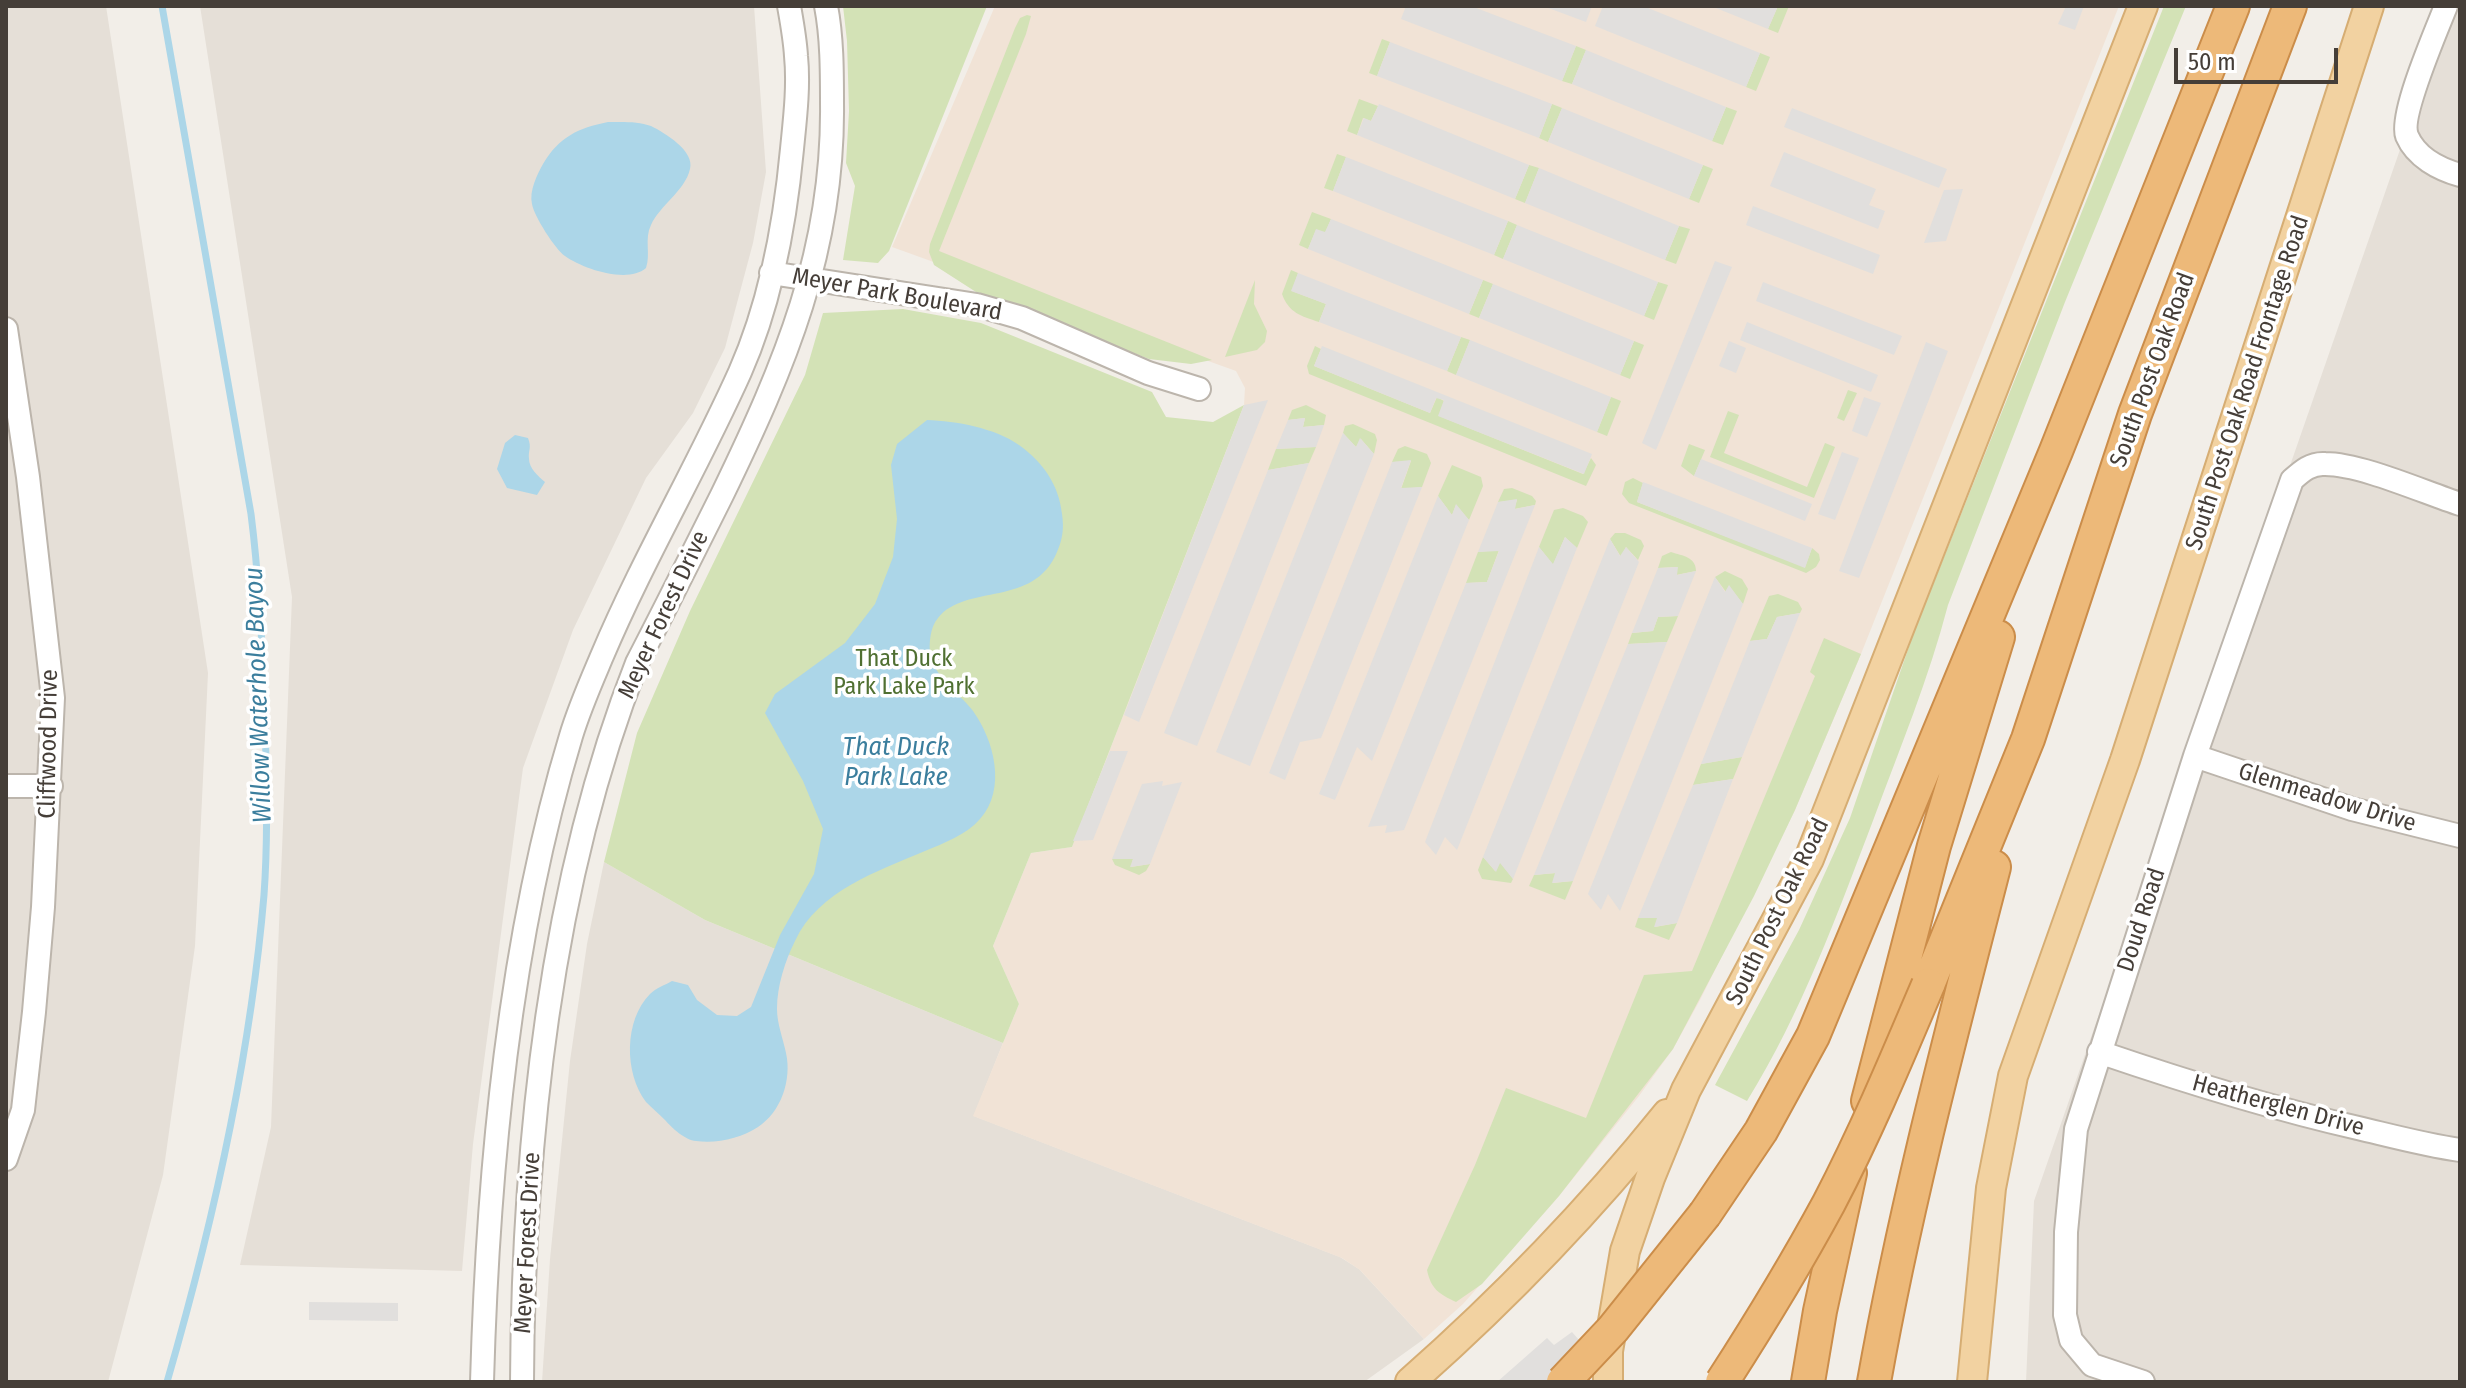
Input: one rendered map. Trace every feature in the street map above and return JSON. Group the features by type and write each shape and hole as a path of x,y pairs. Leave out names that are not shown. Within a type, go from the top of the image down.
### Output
{"highway":[{"path":"1563,1382 1613,1329 1705,1214 1761,1131 1813,1036 2056,451 2233,6"},
{"name":"South Post Oak Road","path":"2028,739 2135,414 2290,6"},
{"path":"1808,1382 1853,1159 1934,846 2056,451"},
{"path":"1722,1382 1779,1292 1830,1200 1883,1092 2028,739"},
{"path":"1874,1382 1894,1268 1933,1105 2028,739"}],"main road":[{"name":"South Post Oak Road","path":"1608,1382 1608,1351 1625,1251 1650,1178 1686,1090 1809,859 2143,6"},
{"name":"South Post Oak Road Frontage Road","path":"1972,1382 1991,1188 2013,1076 2125,760 2369,6"},
{"path":"1410,1382 1540,1261 1623,1169 1686,1090"}],"street":[{"name":"Meyer Forest Drive","path":"482,1382 496,1146 517,978 533,895 571,734 628,594 741,369 771,273 782,233 796,117 797,59 789,6"},
{"name":"Meyer Forest Drive","path":"522,1382 522,1301 534,1137 556,969 582,842 623,699 637,663 774,386 811,281 828,187 833,132 832,68 826,6"},
{"path":"2446,6 2408,108 2406,134 2420,155 2443,170 2460,175"},
{"name":"Meyer Park Boulevard","path":"771,273 977,305 1022,318 1148,373 1199,389"},
{"name":"Cliffwood Drive","path":"6,329 17,478 53,698 51,786 40,937 6,1159"},
{"path":"696,461 730,478"},
{"name":"Doud Road","path":"2143,1382 2092,1365 2071,1340 2065,1315 2066,1232 2076,1129 2195,756 2292,480 2307,467 2324,463 2352,468 2460,504"},
{"name":"Glenmeadow Drive","path":"2195,756 2352,809 2460,836"},
{"path":"6,786 51,786"},
{"path":"533,895 569,903"},
{"name":"Heatherglen Drive","path":"2099,1052 2209,1089 2314,1118 2434,1147 2460,1150"},
{"path":"485,1294 522,1301"}],"shaded area":[{"path":"6,6 106,6 208,673 195,946 163,1175 108,1382 6,1382"},
{"path":"200,6 754,6 766,172 753,243 725,348 693,413 646,478 573,630 523,768 473,1144 462,1271 240,1265 271,1127 292,597"},
{"path":"995,6 2119,6 1861,654 1795,810 1700,1000 1673,1049 1559,1196 1463,1304 1424,1339 1360,1270 1342,1258 973,1116 1019,1004 993,946 1031,853 1072,847 1244,405 1245,388 1236,371 892,247"},
{"path":"1406,6 1471,6 1576,46 1562,81 1401,19"},
{"path":"1543,6 1592,6 1586,22"},
{"path":"1603,6 1643,6 1760,53 1746,87 1595,26"},
{"path":"1711,6 1778,6 1768,29"},
{"path":"2066,6 2084,6 2075,30 2058,24"},
{"path":"2450,6 2460,6 2460,1382 2026,1382 2034,1201"},
{"path":"1390,42 1552,104 1539,138 1377,76"},
{"path":"1586,50 1726,107 1712,141 1572,84"},
{"path":"1379,104 1529,165 1515,199 1357,135 1364,118 1371,121"},
{"path":"1562,108 1703,165 1689,199 1548,142"},
{"path":"1792,108 1947,169 1939,188 1784,127"},
{"path":"1784,152 1876,189 1869,205 1885,211 1878,229 1770,186"},
{"path":"1346,157 1508,221 1494,255 1333,191"},
{"path":"1539,168 1679,226 1665,260 1525,203"},
{"path":"1963,189 1946,241 1924,243 1944,190"},
{"path":"1753,206 1880,255 1873,274 1746,225"},
{"path":"1331,219 1483,280 1469,314 1308,249 1316,229 1325,232"},
{"path":"1517,225 1658,282 1644,316 1503,259"},
{"path":"1715,261 1732,267 1656,450 1642,443"},
{"path":"1298,273 1461,337 1447,371 1319,322 1326,304 1291,291"},
{"path":"1763,282 1902,336 1894,355 1756,301"},
{"path":"1493,284 1634,341 1620,375 1479,318"},
{"path":"1747,322 1878,375 1871,392 1740,340"},
{"path":"1470,340 1611,397 1597,432 1456,375"},
{"path":"1729,341 1746,348 1736,373 1719,366"},
{"path":"1926,342 1948,351 1859,578 1839,571"},
{"path":"1322,346 1592,454 1584,474 1438,416 1444,400 1436,398 1430,413 1314,366"},
{"path":"1864,397 1881,403 1867,437 1852,431"},
{"path":"1268,400 1139,722 1124,715 1244,405"},
{"path":"1305,418 1303,427 1324,425 1316,447 1276,449 1288,420"},
{"path":"1343,433 1356,447 1360,438 1374,454 1250,766 1216,752"},
{"path":"1842,452 1859,458 1835,520 1818,514"},
{"path":"1701,459 1812,504 1805,521 1694,476"},
{"path":"1411,460 1401,488 1422,487 1321,738 1300,742 1285,780 1269,773 1392,462"},
{"path":"1309,463 1197,746 1164,733 1268,470"},
{"path":"1643,482 1812,548 1805,568 1637,502"},
{"path":"1438,496 1452,515 1456,504 1469,520 1372,761 1357,747 1335,800 1319,794"},
{"path":"1517,499 1515,509 1535,505 1404,830 1385,833 1387,825 1368,827 1466,583 1487,582 1499,551 1478,552 1498,502"},
{"path":"1565,537 1577,548 1457,850 1445,837 1436,855 1425,842 1539,547 1553,564"},
{"path":"1610,539 1620,556 1626,547 1639,562 1513,879 1500,863 1496,872 1483,857"},
{"path":"1678,567 1677,575 1696,571 1678,616 1658,617 1653,631 1632,633 1658,568"},
{"path":"1715,577 1725,592 1729,585 1743,604 1620,911 1608,894 1601,910 1588,894"},
{"path":"1800,613 1742,757 1701,764 1750,641 1767,639 1777,617"},
{"path":"1667,642 1573,881 1552,883 1555,873 1534,875 1628,644"},
{"path":"1110,751 1128,751 1093,840 1073,841"},
{"path":"1733,779 1677,923 1654,927 1657,918 1638,918 1693,785"},
{"path":"1163,781 1162,786 1182,782 1150,864 1130,867 1133,859 1112,859 1142,784"},
{"path":"604,862 705,920 1003,1043 974,1116 1340,1257 1359,1269 1424,1339 1364,1382 542,1382 550,1259 570,1061 587,944"},
{"path":"309,1302 398,1303 398,1321 309,1320"},
{"path":"1572,1332 1579,1340 1579,1382 1497,1382 1547,1338 1554,1345"}],"green space":[{"path":"843,6 987,6 889,251 878,263 843,260 855,186 846,163 849,111"},
{"path":"1778,6 1789,6 1778,33 1768,29"},
{"path":"2164,6 2186,6 2065,302 1948,605 1914,713 1832,927 1785,1033 1747,1101 1715,1085 1799,930 1850,818 1914,632"},
{"path":"1031,16 1026,34 939,251 1212,360 1191,364 1149,359 976,292 934,265 929,252 930,244 1015,28 1020,18"},
{"path":"1382,39 1390,42 1377,76 1369,73"},
{"path":"1576,46 1586,50 1572,84 1562,81"},
{"path":"1760,53 1770,57 1756,91 1746,87"},
{"path":"1359,99 1378,106 1371,121 1363,118 1357,135 1347,131"},
{"path":"1552,104 1562,108 1548,142 1539,138"},
{"path":"1726,107 1737,111 1723,145 1712,141"},
{"path":"1337,154 1346,157 1333,191 1324,188"},
{"path":"1529,165 1539,168 1525,203 1515,199"},
{"path":"1703,165 1713,169 1699,203 1689,199"},
{"path":"1312,212 1331,219 1325,233 1316,230 1308,249 1299,245"},
{"path":"1508,221 1517,225 1503,259 1494,255"},
{"path":"1679,226 1690,229 1676,264 1665,260"},
{"path":"1291,270 1298,273 1292,291 1326,304 1319,322 1296,313 1288,306 1282,294"},
{"path":"1255,280 1254,304 1267,331 1265,342 1257,350 1225,357"},
{"path":"1483,280 1493,284 1479,318 1469,314"},
{"path":"1658,282 1668,285 1654,320 1644,316"},
{"name":"That Duck Park Lake Park","path":"903,309 981,323 1152,392 1166,417 1213,422 1244,405 1072,847 1031,853 993,946 1019,1004 1003,1043 705,920 604,862 637,733 690,611 805,375 823,313"},
{"path":"1461,337 1470,340 1456,375 1447,371"},
{"path":"1634,341 1644,345 1630,379 1620,375"},
{"path":"1315,346 1321,349 1314,366 1430,413 1437,397 1444,401 1439,416 1583,474 1591,458 1596,465 1586,486 1309,374 1307,366"},
{"path":"1848,390 1857,393 1844,421 1837,418"},
{"path":"1611,397 1621,401 1607,436 1597,432"},
{"path":"1306,405 1326,415 1324,425 1303,427 1305,418 1288,420 1292,410"},
{"path":"1728,411 1739,415 1724,453 1807,487 1825,443 1835,447 1814,498 1710,457"},
{"path":"1353,424 1375,434 1374,454 1361,439 1356,447 1343,433 1345,426"},
{"path":"1689,444 1705,450 1694,476 1681,466"},
{"path":"1405,446 1427,454 1431,463 1422,487 1401,489 1411,461 1392,462 1398,449"},
{"path":"1316,447 1309,463 1268,470 1276,449"},
{"path":"1452,465 1481,477 1483,486 1469,520 1456,505 1452,515 1438,496"},
{"path":"1633,478 1643,483 1637,502 1805,567 1812,548 1819,554 1820,560 1816,567 1806,573 1629,503 1622,494 1625,482"},
{"path":"1512,488 1532,496 1535,505 1514,509 1517,500 1498,502 1504,489"},
{"path":"1563,508 1583,516 1588,522 1577,548 1565,537 1553,565 1539,547 1554,510"},
{"path":"1615,533 1625,533 1641,540 1644,546 1638,560 1626,547 1621,557 1610,539"},
{"path":"1499,550 1487,582 1466,583 1478,552"},
{"path":"1671,552 1691,560 1696,571 1676,575 1677,567 1658,568 1662,556"},
{"path":"1725,571 1742,579 1748,589 1743,604 1729,586 1726,592 1715,577"},
{"path":"1778,594 1798,602 1802,609 1800,613 1777,617 1767,639 1750,641 1769,596"},
{"path":"1678,616 1667,642 1628,644 1632,633 1653,631 1658,617"},
{"path":"1824,638 1861,654 1795,810 1754,896 1673,1049 1559,1196 1482,1284 1456,1302 1445,1296 1433,1286 1427,1270 1506,1088 1586,1118 1644,975 1692,971 1815,676 1810,672"},
{"path":"1742,757 1733,779 1693,785 1701,764"},
{"path":"1483,857 1495,871 1500,862 1513,879 1511,883 1482,879 1478,870"},
{"path":"1112,859 1133,859 1131,867 1150,864 1139,875 1115,865"},
{"path":"1556,873 1553,883 1573,881 1565,900 1529,886 1534,875"},
{"path":"1658,917 1655,927 1677,923 1669,940 1635,927 1638,918"}],"water":[{"path":"608,122 651,126 678,143 690,162 683,184 651,225 646,268 628,275 594,270 565,256 546,232 532,204 536,178 556,147 578,131"},
{"name":"That Duck Park Lake","path":"927,420 975,426 1019,445 1048,475 1060,503 1062,538 1046,569 1033,581 1017,588 950,607 938,618 932,630 932,662 973,711 987,736 994,765 993,794 980,819 968,830 851,885 818,909 795,941 778,991 777,1015 787,1063 786,1084 779,1104 766,1121 744,1134 720,1141 692,1140 671,1127 646,1102 639,1090 630,1047 635,1018 650,994 672,981 688,985 697,1000 717,1015 737,1016 751,1007 780,935 814,874 823,829 803,781 765,713 775,694 845,643 875,604 893,557 897,519 891,465 897,444"},
{"path":"515,435 528,438 531,466 545,482 537,495 507,488 497,469 505,443"}],"waterway":[{"name":"Willow Waterhole Bayou","path":"162,6 251,514 262,646 267,810 258,957 239,1080 200,1262 167,1382"}]}
